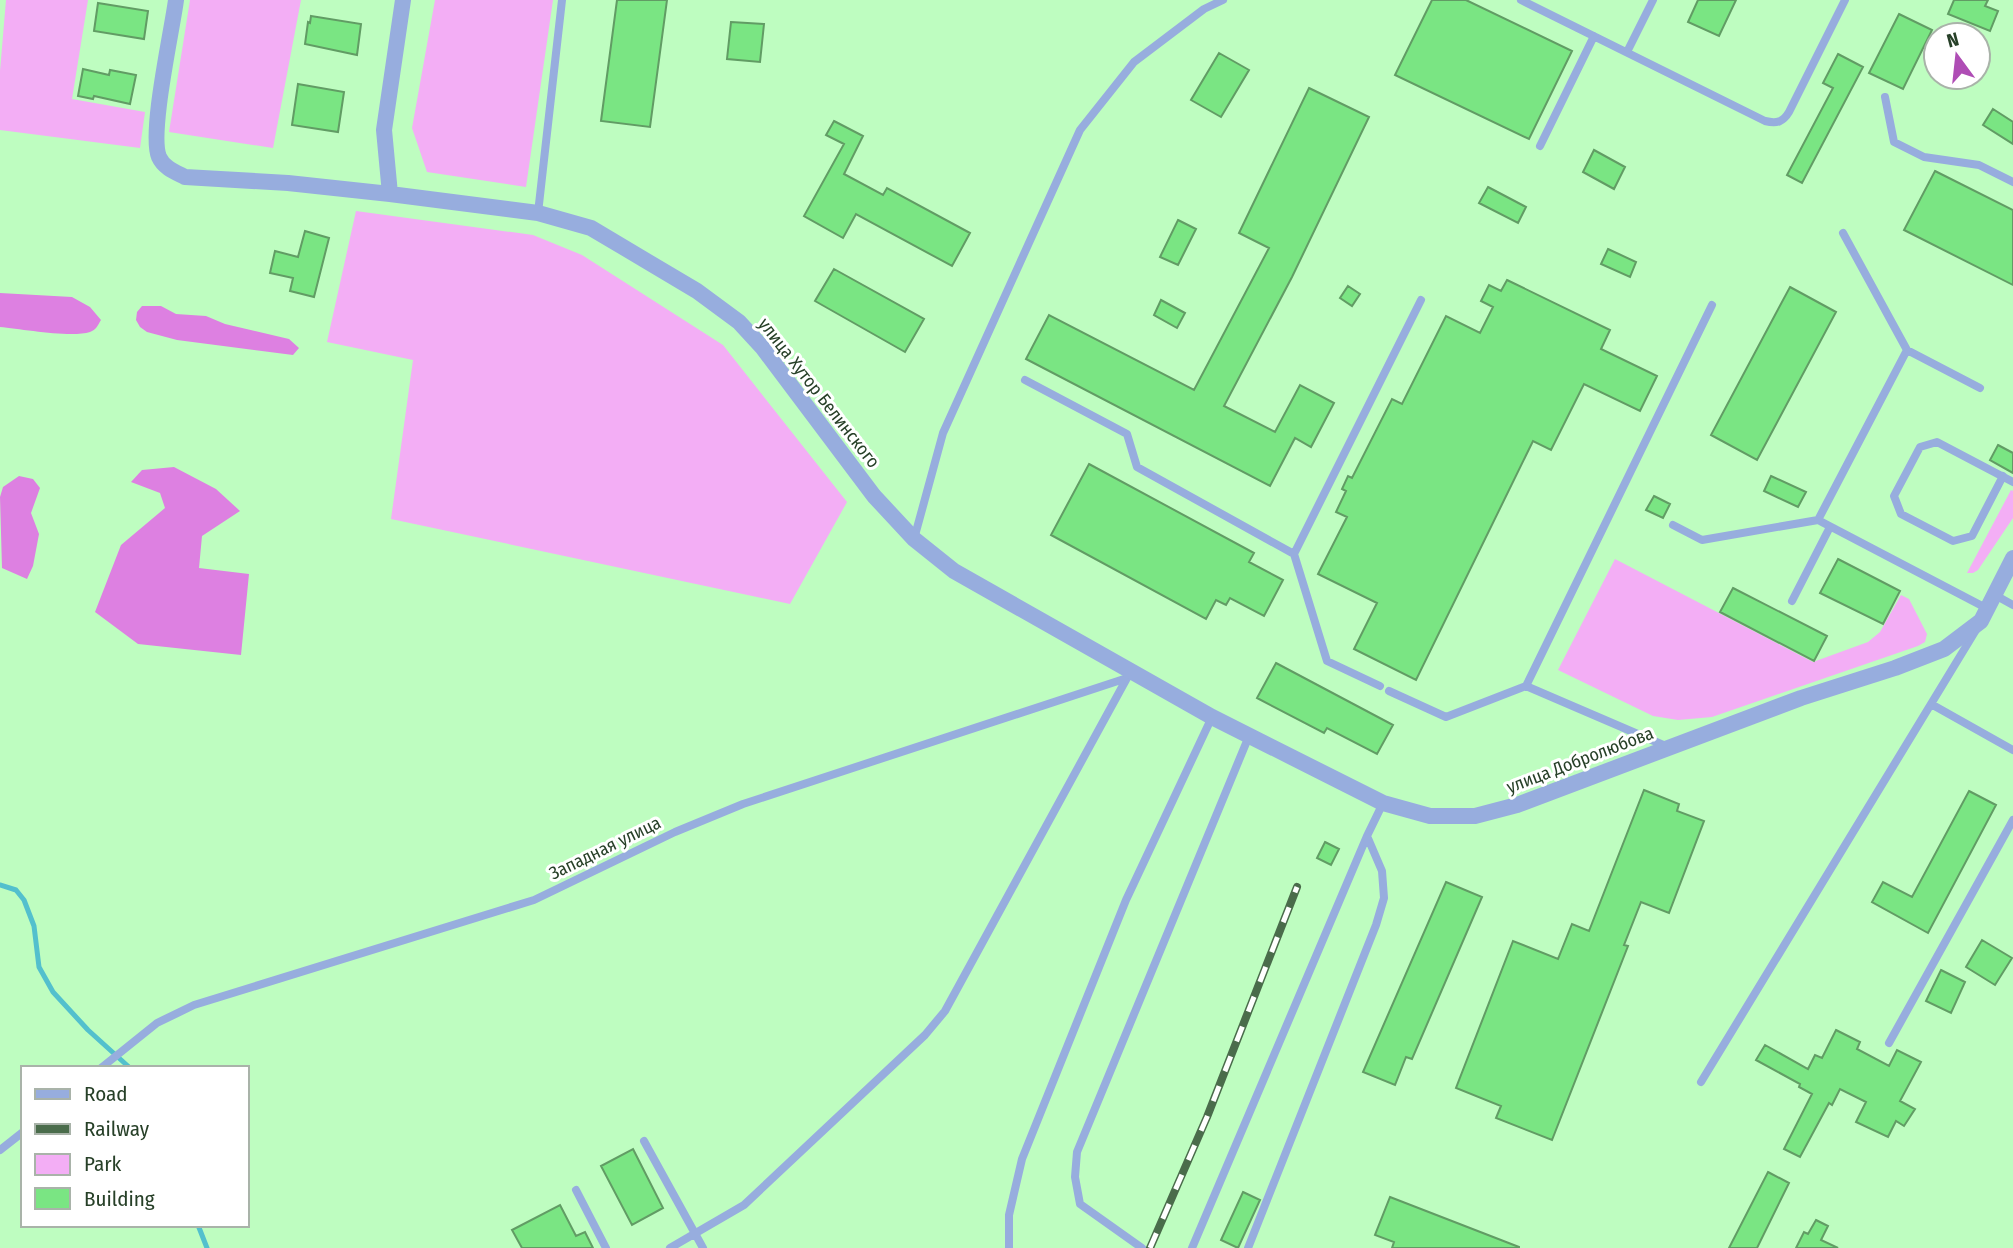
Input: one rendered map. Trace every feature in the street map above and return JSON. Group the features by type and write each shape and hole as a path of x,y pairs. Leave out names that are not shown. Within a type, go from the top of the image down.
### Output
{"street":[{"name":"улица Хутор Белинского","path":"177,0 155,133 159,158 169,170 185,177 288,183 538,213 591,228 697,291 738,322 762,347 874,496 914,539 954,571 1129,674"},
{"path":"390,194 384,130 403,0"},
{"name":"улица Добролюбова","path":"1129,674 1383,803 1430,816 1475,817 1517,805 1801,698 1944,649 1988,609 2013,558"}],"lane":[{"path":"538,213 562,0"},
{"path":"914,539 943,433 1080,130 1134,62 1204,9 1223,0"},
{"path":"1521,0 1765,121 1775,123 1784,120 1789,112 1845,0"},
{"path":"1627,52 1653,0"},
{"path":"1540,146 1594,36"},
{"path":"1885,97 1894,142 1924,157 1979,166 2013,182"},
{"path":"1843,233 1907,350 1980,388"},
{"path":"1380,686 1327,661 1294,554 1420,300"},
{"path":"1389,691 1446,717 1526,686 1712,305"},
{"path":"1818,520 1907,350"},
{"path":"1025,380 1127,434 1136,467 1294,554"},
{"path":"2003,476 1972,536 1953,541 1901,514 1894,496 1920,447 1937,442 2003,476 2013,482"},
{"path":"1673,525 1702,540 1818,520 1988,609 2013,605"},
{"path":"1792,601 1830,527"},
{"path":"1700,1082 1988,609"},
{"path":"670,1248 744,1205 925,1035 945,1011 1129,674"},
{"name":"Западная улица","path":"103,1066 157,1023 194,1005 534,900 676,832 743,804 1129,674"},
{"path":"1526,686 1668,747"},
{"path":"1931,704 2013,750"},
{"path":"1009,1248 1009,1215 1023,1159 1126,900 1212,717"},
{"path":"1142,1248 1080,1204 1075,1177 1077,1152 1249,736"},
{"path":"1192,1248 1383,803"},
{"path":"1889,1044 2013,820"},
{"path":"1248,1248 1376,925 1384,898 1382,872 1367,836"},
{"path":"0,1150 21,1134"},
{"path":"644,1141 703,1248"},
{"path":"576,1190 606,1248"}],"green space":[{"path":"6,0 88,0 72,99 145,112 140,148 0,130 0,71"},
{"path":"190,0 301,0 273,148 169,132"},
{"path":"435,0 553,0 526,187 427,172 412,128"},
{"path":"356,211 533,235 582,255 723,345 847,502 790,604 391,519 413,360 327,342"},
{"path":"2011,490 2013,518 1978,570 1967,573"},
{"path":"1615,559 1813,662 1868,642 1880,632 1901,595 1909,599 1927,634 1925,642 1712,717 1678,720 1653,716 1558,670"}],"shaded area":[{"path":"0,293 72,297 90,307 101,320 94,330 82,334 0,327"},
{"path":"142,306 161,306 176,314 206,316 225,324 289,339 299,348 293,355 177,340 147,332 136,320 137,312"},
{"path":"174,467 216,489 240,511 202,536 199,568 249,574 241,655 138,644 95,612 121,545 165,508 160,493 131,482 142,470"},
{"path":"19,476 33,479 40,488 31,513 39,534 33,566 27,579 2,568 0,497 3,487"}],"building":[{"path":"617,0 667,0 650,127 601,121"},
{"path":"1432,0 1466,0 1572,51 1529,139 1395,75"},
{"path":"1698,0 1736,0 1719,36 1688,22"},
{"path":"1954,0 1988,0 1985,6 1998,11 1992,26 1992,21 1965,21 1948,14"},
{"path":"98,3 148,11 144,39 94,31"},
{"path":"1899,14 1922,25 1922,50 1903,89 1869,73"},
{"path":"311,16 361,24 357,55 305,44"},
{"path":"731,22 764,24 760,62 727,59"},
{"path":"1219,53 1249,70 1221,117 1191,100"},
{"path":"1838,54 1863,67 1802,183 1787,175 1833,88 1823,83"},
{"path":"83,69 109,75 110,70 136,75 130,104 94,96 93,99 78,96"},
{"path":"298,84 344,92 338,132 292,125"},
{"path":"1309,88 1369,117 1292,277 1224,406 1275,432 1300,385 1334,403 1311,447 1295,438 1270,486 1026,359 1049,315 1194,390 1269,248 1239,233"},
{"path":"1993,109 2013,122 2013,144 1983,125"},
{"path":"834,121 863,136 844,174 883,195 887,188 970,233 952,266 856,214 843,238 804,216 844,144 826,135"},
{"path":"1594,150 1625,167 1614,189 1583,172"},
{"path":"1935,171 2013,210 2013,285 1904,230"},
{"path":"1488,187 1526,207 1518,223 1479,203"},
{"path":"1178,220 1196,229 1178,265 1160,257"},
{"path":"305,231 329,238 314,297 290,291 293,278 270,273 275,251 298,257"},
{"path":"1608,249 1636,262 1630,277 1601,264"},
{"path":"834,269 924,319 905,352 815,301"},
{"path":"1507,280 1610,330 1601,349 1657,376 1640,411 1584,384 1551,450 1533,441 1416,680 1354,649 1377,603 1318,574 1347,517 1336,512 1346,491 1342,489 1348,476 1352,478 1392,399 1402,404 1446,316 1480,333 1493,307 1481,301 1489,285 1501,291"},
{"path":"1348,286 1360,294 1352,306 1340,298"},
{"path":"1790,287 1836,312 1757,460 1711,435"},
{"path":"1161,300 1185,313 1177,328 1154,315"},
{"path":"1998,445 2013,453 2013,473 1990,460"},
{"path":"1089,464 1254,553 1249,562 1283,580 1264,616 1230,598 1226,605 1216,600 1206,619 1051,535"},
{"path":"1771,476 1806,492 1798,507 1764,491"},
{"path":"1654,496 1670,504 1663,518 1646,510"},
{"path":"1838,559 1900,591 1883,624 1820,593"},
{"path":"1733,588 1827,636 1814,661 1720,612"},
{"path":"1276,663 1393,725 1377,754 1327,728 1324,733 1257,698"},
{"path":"1644,790 1679,804 1677,811 1704,821 1669,913 1641,902 1624,945 1628,946 1552,1140 1496,1118 1501,1106 1456,1088 1513,941 1558,959 1572,924 1589,931"},
{"path":"1969,791 1996,805 1928,933 1872,902 1883,882 1912,897"},
{"path":"1325,842 1339,849 1331,865 1317,858"},
{"path":"1446,882 1482,897 1412,1059 1406,1057 1395,1085 1363,1072"},
{"path":"1982,940 2012,958 1995,985 1966,967"},
{"path":"1941,970 1965,982 1951,1013 1926,1001"},
{"path":"1836,1030 1860,1042 1857,1049 1889,1066 1897,1050 1921,1062 1900,1101 1915,1109 1904,1126 1896,1121 1888,1137 1856,1122 1866,1102 1840,1089 1832,1105 1829,1103 1800,1157 1784,1149 1812,1094 1799,1087 1800,1084 1756,1060 1765,1045 1808,1069 1815,1055 1822,1058"},
{"path":"633,1149 663,1208 632,1225 601,1166"},
{"path":"1768,1172 1789,1183 1757,1248 1729,1248"},
{"path":"1243,1192 1260,1200 1238,1248 1221,1240"},
{"path":"1390,1197 1519,1248 1392,1248 1394,1242 1375,1235"},
{"path":"560,1205 576,1236 585,1232 593,1248 522,1248 512,1230"},
{"path":"1816,1220 1828,1226 1821,1240 1838,1248 1796,1248 1804,1232 1808,1234"}],"waterway":[{"path":"0,885 16,890 24,900 34,926 39,967 53,992 88,1030 128,1066"},
{"path":"199,1227 207,1248"}],"railway":[{"path":"1150,1248 1207,1117 1297,887"}]}
